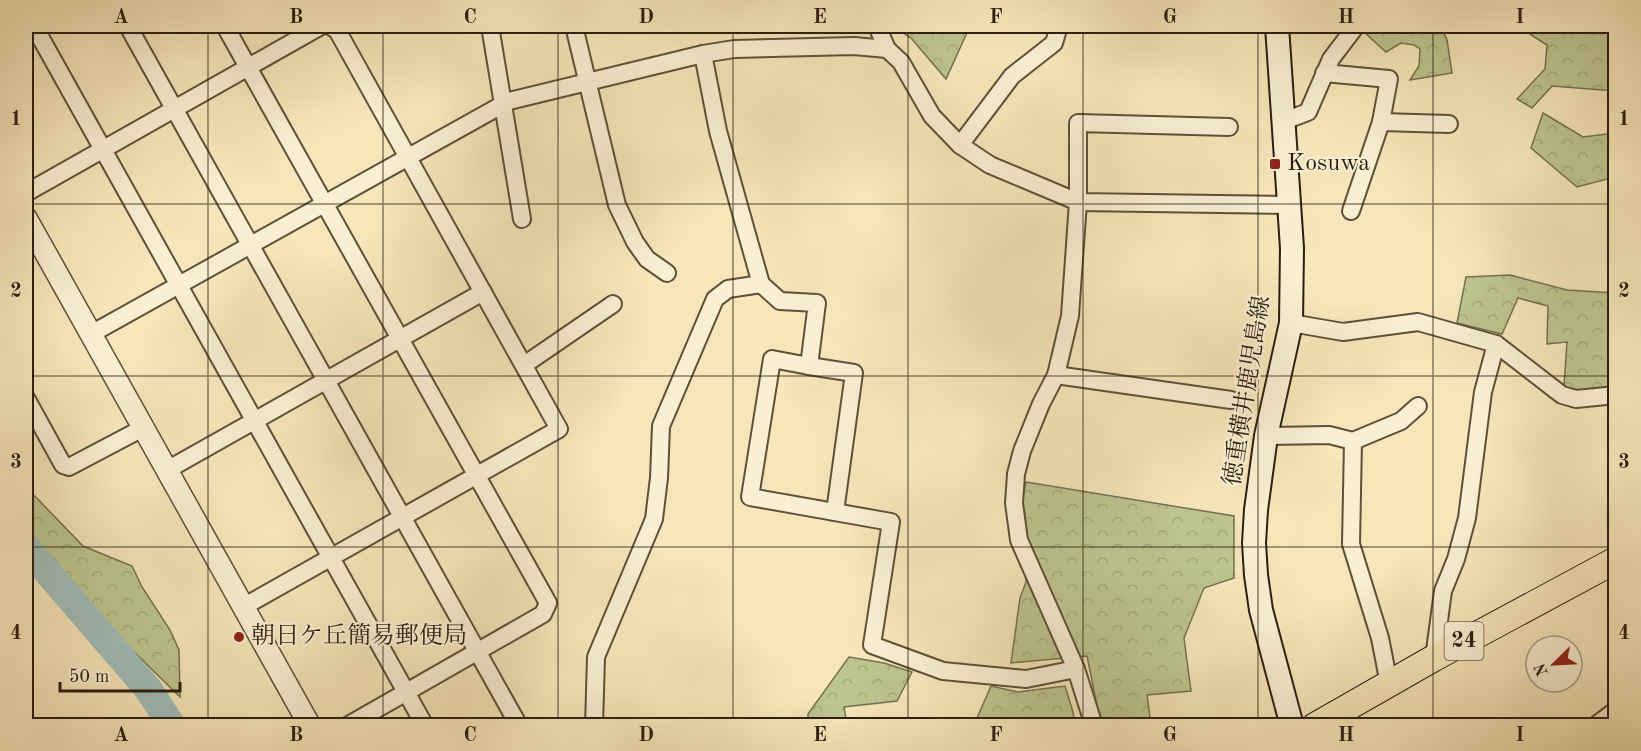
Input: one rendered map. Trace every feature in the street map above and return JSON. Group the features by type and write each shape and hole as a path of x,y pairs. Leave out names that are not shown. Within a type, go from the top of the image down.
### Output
{"main road":[{"name":"徳重横井鹿児島線","path":"1277,26 1290,205 1291,323 1266,436 1256,510 1256,575 1261,610 1292,726"},
{"name":"24","path":"1315,726 1434,658 1616,560"}],"street":[{"path":"34,26 424,726"},
{"path":"128,26 519,726"},
{"path":"225,26 548,603 543,614 347,726"},
{"path":"26,193 321,26"},
{"path":"243,607 559,429 337,30 330,26"},
{"path":"490,26 522,219"},
{"path":"574,26 616,205 635,242 647,259 668,273"},
{"path":"877,26 887,50 901,62 932,116 960,145 990,165 1078,202 1290,205"},
{"path":"960,145 1012,76 1054,43 1059,26"},
{"path":"1284,121 1308,112 1331,59 1356,26"},
{"path":"91,334 509,101 703,54 734,49 843,46 887,50"},
{"path":"703,54 718,131 761,284 780,301 817,303 809,366"},
{"path":"1324,73 1389,79 1380,122 1351,211"},
{"path":"1380,122 1449,124"},
{"path":"1094,726 1076,669 1019,540 1014,503 1016,474 1022,451 1041,404 1056,375 1070,316 1078,202 1078,123 1229,127"},
{"path":"26,218 310,726"},
{"path":"594,726 596,657 654,519 659,478 661,426 715,299 728,288 761,284"},
{"path":"167,470 483,292"},
{"path":"524,365 613,304"},
{"path":"1291,323 1343,332 1418,322 1496,344 1562,395 1576,399 1616,395"},
{"path":"1434,658 1443,591 1456,559 1467,518 1483,392 1496,344"},
{"path":"835,512 854,373 772,359 750,497 891,522 872,645 943,671 1026,680 1076,669"},
{"path":"1056,375 1230,400"},
{"path":"26,398 63,465 69,467 143,428"},
{"path":"1266,436 1329,435 1353,441 1401,421 1418,406"},
{"path":"1353,441 1352,544 1380,638 1389,684"},
{"path":"1595,726 1616,710"}],"green space":[{"path":"892,26 970,26 946,79 911,38"},
{"path":"1371,26 1441,26 1447,40 1452,73 1410,80 1419,66 1420,49 1414,45 1401,43 1386,52 1364,32"},
{"path":"1517,26 1615,26 1615,91 1552,86 1532,108 1517,99 1545,69 1547,45"},
{"path":"1543,113 1583,137 1615,133 1615,180 1611,178 1577,187 1531,148"},
{"path":"1510,275 1567,290 1615,293 1615,389 1580,394 1564,386 1567,342 1547,344 1548,306 1518,298 1502,334 1457,323 1466,277"},
{"path":"1026,482 1234,516 1234,578 1204,588 1184,638 1191,691 1147,695 1151,725 1101,725 1087,656 1011,663 1020,598 1026,582 1020,505"},
{"path":"26,487 83,546 132,566 142,587 170,630 179,650 180,697 126,644 26,533"},
{"path":"849,657 884,663 912,672 897,701 844,707 847,725 808,725 808,714"},
{"path":"991,686 1018,692 1065,686 1075,725 974,725"}],"waterway":[{"path":"26,547 149,690 172,726"}],"place":[{"name":"Kosuwa","path":"1275,164"},
{"name":"朝日ケ丘簡易郵便局","path":"239,637"}]}
